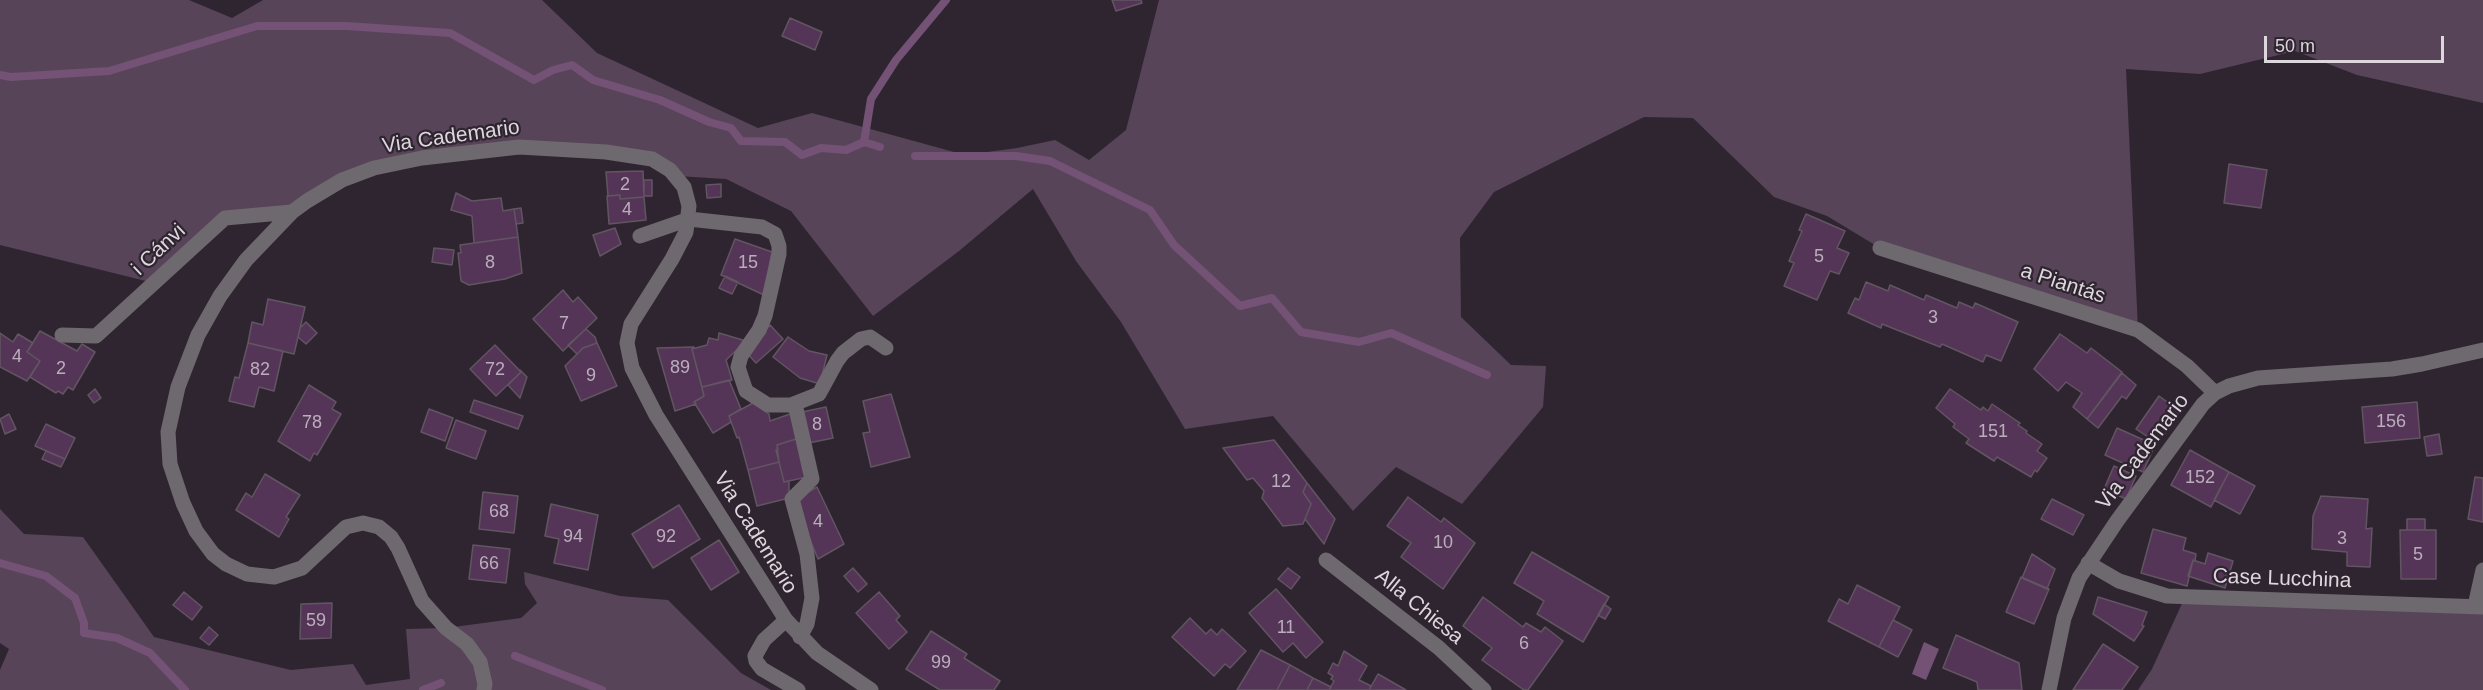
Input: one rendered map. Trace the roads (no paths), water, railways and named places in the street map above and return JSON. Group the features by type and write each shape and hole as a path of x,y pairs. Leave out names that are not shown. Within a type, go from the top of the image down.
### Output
{"street":[{"name":"Via Cademario","path":"484,690 485,684 480,662 467,644 446,628 422,601 398,548 384,530 372,524 355,524 339,533 302,568 274,577 262,577 236,570 213,554 200,538 183,503 170,464 168,432 171,412 198,334 220,296 246,260 292,212 342,180 374,168 422,158 531,147 639,156 659,162 677,176 684,187 689,206 689,219 680,246 627,333 627,353 632,368 656,415 786,620 800,637 838,669 871,690"},
{"name":"i Cánvi","path":"62,335 96,336 225,218 292,212"},
{"path":"640,236 689,219 762,228 769,230 778,239 778,254 765,316 759,330 741,356 738,368 746,391 768,405 795,404 819,394 843,353 861,339 870,337 886,348"},
{"name":"a Piantás","path":"1880,248 2138,330 2187,366 2215,393"},
{"name":"Via Cademario","path":"2049,690 2064,618 2071,597 2088,563 2197,413 2215,393 2229,386 2258,378 2392,369 2483,350"},
{"path":"795,404 812,479 792,499 807,554 812,598 807,624 800,637"},
{"name":"Alla Chiesa","path":"1326,560 1439,648 1484,690"},
{"name":"Case Lucchina","path":"2088,563 2119,581 2167,596 2479,607"},
{"path":"2479,607 2483,570"},
{"path":"786,620 764,640 755,656 762,669 798,690"}],"waterway":[{"path":"0,75 11,77 109,71 257,26 346,26 450,33 534,80 553,70 572,65 593,80 660,100 709,122 731,128 741,141 785,142 802,155 821,148 846,150 864,142 871,99 896,60 946,0"},
{"path":"864,142 880,147"},
{"path":"915,156 1016,156 1050,161 1150,210 1174,245 1240,306 1272,298 1301,332 1359,342 1391,333 1487,375"},
{"path":"0,563 46,576 75,598 84,623 84,633 117,638 150,653 185,690"},
{"path":"515,656 602,690"},
{"path":"423,690 441,683"}]}
